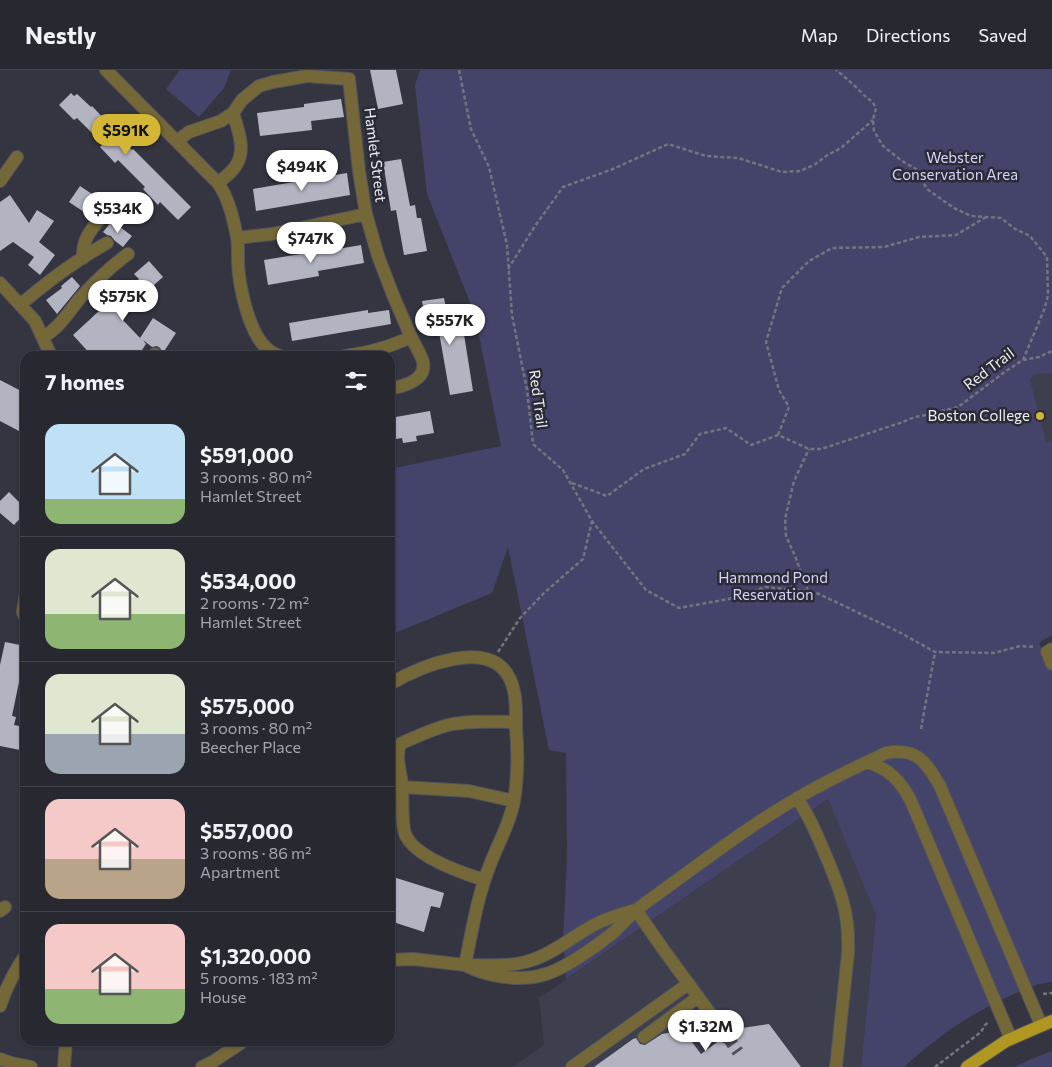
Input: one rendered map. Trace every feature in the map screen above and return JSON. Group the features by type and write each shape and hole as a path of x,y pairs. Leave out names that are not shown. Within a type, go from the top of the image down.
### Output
{"main road":[{"path":"967,1067 994,1049 1046,1023"}],"street":[{"path":"106,70 218,183 225,193 237,238 238,274 245,308 254,332 270,351"},
{"name":"Hamlet Street","path":"177,141 189,132 233,114 242,100 258,86 308,76 349,79 359,171 366,214 393,296 424,362 422,371 417,378 408,384 395,387"},
{"path":"218,183 236,166 240,159 241,141 233,114"},
{"path":"0,181 17,157"},
{"name":"Hamlet Street","path":"237,238 272,234 366,214"},
{"path":"83,258 83,243 102,216"},
{"path":"20,305 83,258 107,243"},
{"path":"43,337 54,330 113,265 128,254"},
{"path":"0,283 34,321 49,351"},
{"path":"375,351 411,337"},
{"path":"395,681 424,668 458,658 472,657 492,661 506,672 513,686 517,762 514,801 484,880 465,965"},
{"path":"484,880 461,873 416,849 405,835 398,752 400,744 448,725 471,722 516,722"},
{"path":"465,965 481,972 503,977 545,975 557,970 600,943 636,910 724,846 797,798 867,762 896,752 917,756 925,763 940,786 1046,1023"},
{"path":"867,762 878,766 898,780 911,801 1012,1039"},
{"path":"402,787 468,791 514,801"},
{"path":"797,798 808,817 837,881 847,918 848,953 836,1067"},
{"path":"395,960 413,959 465,965 509,964 530,961 604,920 618,914 636,910"},
{"path":"636,910 726,1036"},
{"path":"0,1006 11,978 20,964"},
{"path":"572,1067 688,984"},
{"path":"644,1037 698,997"},
{"path":"64,1067 66,1046"},
{"path":"202,1067 236,1046"},
{"path":"0,1059 31,1067"}],"path":[{"name":"Red Trail","path":"459,70 471,129 489,167 507,245 512,315 527,390 533,444 563,470 592,521 646,590 678,608 739,597 765,588 808,591 819,594 899,632 935,652"},
{"name":"Red Trail","path":"810,449 821,449 915,417 926,416 958,407 1006,370 1023,360 1048,296 1048,257 1030,236 1015,229 1001,218 971,216 954,208 928,188 916,169 883,146 874,130 873,120 876,108 873,101 836,70"},
{"path":"508,269 535,226 563,187 613,169 668,144 706,156 738,158 782,172 800,171 814,165 841,148 873,120"},
{"path":"778,435 789,407 780,390 766,342 782,288 809,262 832,248 884,247 920,237 956,235 986,216"},
{"path":"1023,360 1052,351"},
{"path":"571,483 607,496 644,469 685,454 700,434 726,428 751,445 778,435 810,449 794,481 785,519 786,536 808,591"},
{"path":"492,661 520,618 544,593 583,559 592,521"},
{"path":"921,729 935,652 994,653 1020,646 1034,647 1050,655"},
{"path":"1041,995 1052,993"},
{"path":"935,1067 981,1032 988,1022"}],"shaded area":[{"name":"Boston College","path":"1052,364 1052,442 1030,443 1029,382 1034,374"},
{"path":"828,799 876,915 861,1067 513,1067 544,1045 539,998"}],"green space":[{"path":"180,70 231,70 224,88 199,117 166,89"},
{"name":"Hammond Pond Reservation","path":"420,70 1052,70 1052,373 1034,374 1030,380 1046,442 1052,442 1052,635 1039,643 1052,673 1052,982 1042,983 1029,988 971,1016 943,1035 904,1067 861,1067 876,915 828,799 566,979 563,938 567,860 566,753 549,750 508,547 492,593 395,633 395,468 501,446 475,315 427,194 415,85"},
{"path":"1052,1051 1052,1067 1014,1067 1034,1058"}],"building":[{"path":"370,70 396,70 403,104 378,109"},
{"path":"71,93 74,96 77,94 92,106 108,123 106,124 191,207 178,220 160,202 158,205 143,189 145,187 118,160 115,163 100,147 103,144 77,118 74,120 59,105"},
{"path":"341,99 344,117 311,121 312,130 260,136 257,113 304,107 304,104"},
{"path":"401,159 410,206 415,205 417,218 421,218 427,251 404,255 396,210 391,211 383,162"},
{"path":"347,173 350,195 256,211 253,189"},
{"path":"80,186 98,198 87,214 69,202"},
{"path":"10,195 29,223 37,210 54,221 39,242 55,255 40,275 28,265 34,257 13,242 0,251 0,202"},
{"path":"112,221 132,236 123,247 111,236 103,232"},
{"path":"361,245 364,263 318,271 319,276 268,285 264,260"},
{"path":"149,261 163,277 136,301 138,303 121,318 140,338 153,318 176,333 164,351 157,346 152,347 143,340 146,344 141,351 87,351 73,335 99,311 89,300 102,287 115,301 139,279 134,274"},
{"path":"72,277 80,286 57,314 46,300 62,288 61,286"},
{"path":"444,298 450,330 463,328 473,391 450,395 439,332 428,334 422,301"},
{"path":"368,310 368,313 389,310 391,324 292,341 289,323"},
{"path":"0,380 20,390 20,429 19,431 0,421"},
{"path":"430,411 434,433 416,436 417,441 403,443 402,438 395,439 395,417"},
{"path":"9,492 20,503 20,518 14,525 0,513 0,501"},
{"path":"5,642 20,645 20,682 12,716 16,717 14,725 20,726 20,750 0,746 0,665"},
{"path":"395,878 444,893 440,908 431,906 424,932 395,923"},
{"path":"769,1024 801,1067 594,1067 636,1038 640,1044 645,1045 662,1034 683,1030 701,1054 720,1040 723,1043 730,1042 734,1038 733,1030 735,1029"}],"tunnel":[{"path":"726,1035 738,1052"}],"place":[{"name":"Boston College","path":"1040,416"}],"park label":[{"name":"Webster Conservation Area","path":"955,166"}]}
